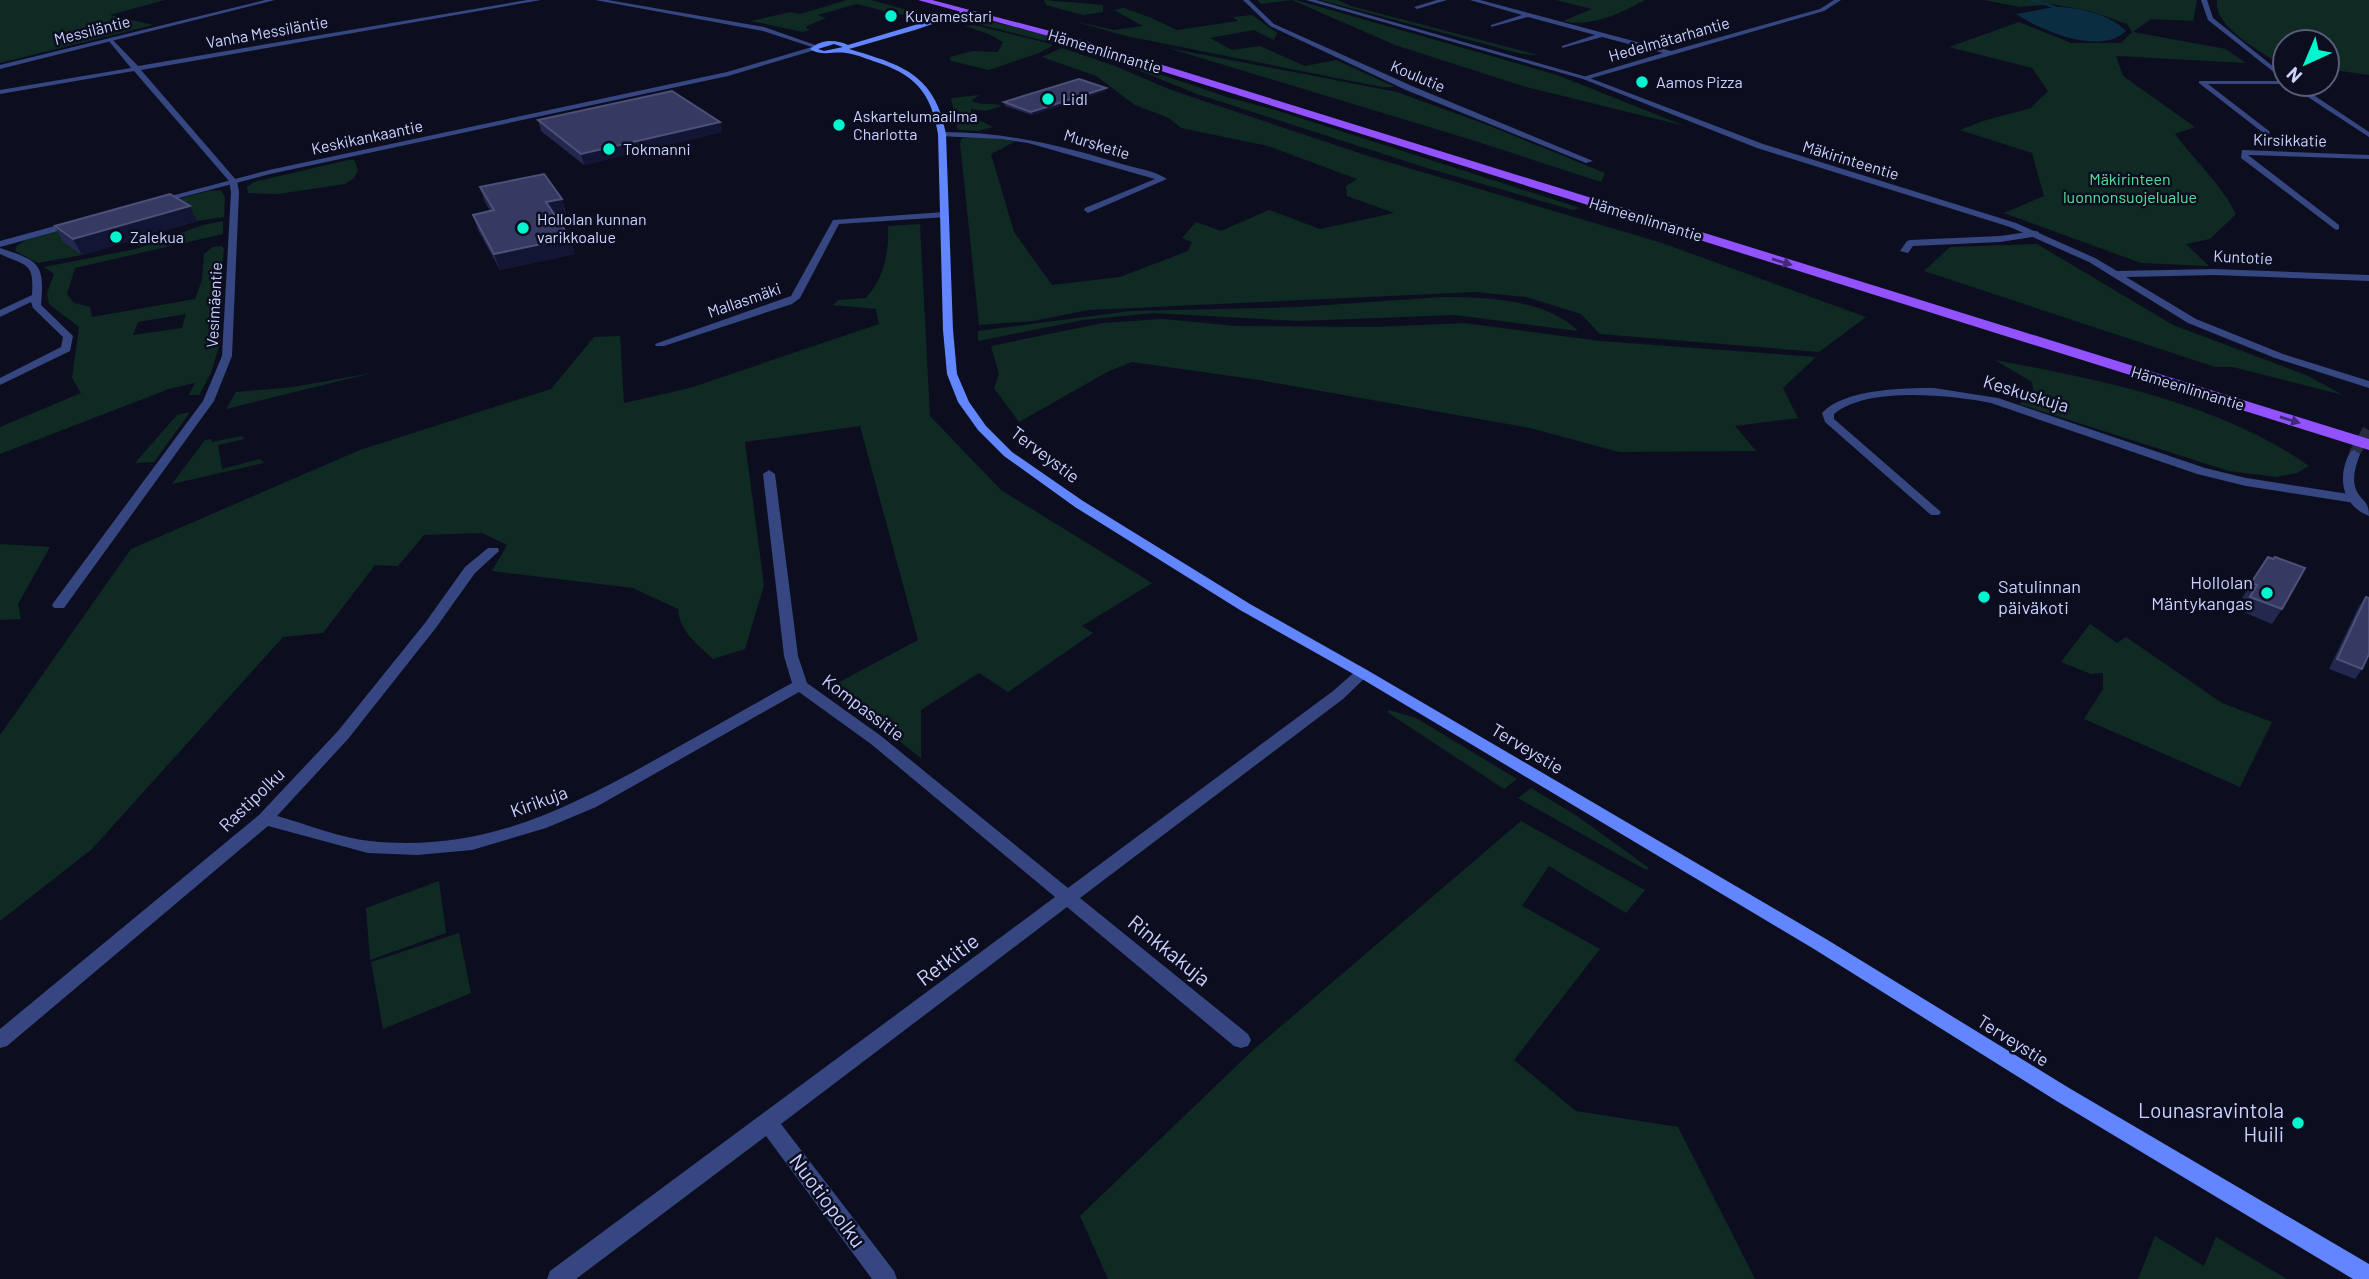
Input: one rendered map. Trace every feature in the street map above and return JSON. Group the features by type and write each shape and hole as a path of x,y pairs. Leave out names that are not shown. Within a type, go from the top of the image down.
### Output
{"main road":[{"name":"Hämeenlinnantie","path":"922,0 972,6 2369,445"},
{"name":"Hämeenlinnantie","path":"950,0 1092,38 2369,431"},
{"path":"830,53 972,6"},
{"path":"814,47 905,27 972,6"},
{"name":"Terveystie","path":"878,38 868,43 864,51 900,66 919,81 935,100 940,114 952,374 964,402 982,428 1008,454 1079,504 1245,607 1362,673 1820,944 2073,1101 2369,1276"},
{"path":"835,43 919,81"},
{"path":"814,47 872,63 919,81"}],"street":[{"name":"Messiläntie","path":"0,67 272,0"},
{"name":"Vanha Messiläntie","path":"0,92 538,0"},
{"path":"598,0 835,43"},
{"name":"Koulutie","path":"1246,0 1272,25 1412,90 1589,161"},
{"name":"Mäkirinteentie","path":"1309,0 1586,78 1760,146 2036,234 2116,274 2192,321 2280,356 2369,385"},
{"path":"1417,7 1444,0"},
{"path":"1474,0 1670,53"},
{"name":"Hedelmätarhantie","path":"1586,78 1822,10 1838,0"},
{"path":"2204,0 2210,19 2271,69"},
{"path":"1493,26 1530,15"},
{"path":"764,29 814,47"},
{"path":"1564,47 1604,35"},
{"path":"111,40 233,181"},
{"name":"Keskikankaantie","path":"742,70 814,47"},
{"name":"Keskikankaantie","path":"140,205 233,181 830,53"},
{"path":"2266,133 2201,82 2271,81"},
{"path":"2313,98 2369,135"},
{"name":"Mursketie","path":"942,134 983,134 1042,142 1163,179 1088,210"},
{"name":"Kirsikkatie","path":"2336,227 2244,156 2245,152 2369,157"},
{"name":"Vesimäentie","path":"59,605 208,401 227,356 233,181"},
{"name":"Mallasmäki","path":"660,344 795,298 836,222 944,215"},
{"path":"0,244 89,219"},
{"path":"1905,251 1910,243 2000,239 2036,234"},
{"path":"0,251 34,266 38,273 36,306 68,336 66,349 0,382"},
{"name":"Kuntotie","path":"2116,274 2214,272 2369,278"},
{"path":"0,314 37,296"},
{"name":"Keskuskuja","path":"1935,512 1829,420 1828,413 1833,406 1859,399 1899,394 1931,391 1963,393 1994,400 2201,471 2246,482 2355,499"},
{"path":"2354,454 2346,475 2348,487 2355,499 2369,512"},
{"name":"Kompassitie","path":"769,474 791,656 800,685 876,740 1068,898"},
{"name":"Rastipolku","path":"0,1040 265,819 343,735 430,626 470,570 493,551"},
{"name":"Retkitie","path":"558,1279 769,1124 1339,695 1362,673"},
{"name":"Kirikuja","path":"265,819 368,847 417,849 472,844 540,824 590,803 800,685"},
{"name":"Rinkkakuja","path":"1068,898 1241,1040"},
{"name":"Nuotiopolku","path":"769,1124 886,1279"}],"green space":[{"path":"0,0 165,0 110,15 153,25 0,63"},
{"path":"847,0 871,0 911,11 901,15 857,4 818,15 826,18 807,26 810,30 803,32 751,21 790,12 800,14"},
{"path":"1044,0 1103,5 1103,12 1083,15 1046,5"},
{"path":"1257,0 1292,0 1261,4"},
{"path":"1292,0 1557,75 1685,126 1526,87 1395,45"},
{"path":"1320,0 1338,0 1351,6 1538,55 1522,54"},
{"path":"1556,0 1645,0 1605,18 1573,23 1563,21 1592,9"},
{"name":"Mäkirinteen luonnonsuojelualue","path":"1984,0 2197,0 2193,21 2151,19 2133,32 2226,49 2246,63 2116,56 2123,76 2195,127 2175,134 2236,214 2210,239 2186,244 2209,266 2141,263 2004,213 2044,196 2032,153 1960,130 2031,108 2048,91 2032,68 1949,47 2019,22 2071,43 2121,43 2132,32 2127,24 2090,11 2052,4 2020,7"},
{"path":"2217,0 2369,0 2369,75 2341,71 2341,28 2271,28 2271,58 2230,29 2218,10"},
{"path":"1124,8 1177,30 1238,21 1233,17 1252,15 1277,33 1274,40 1254,30 1210,38 1232,50 1260,46 1305,66 1336,60 1395,87 1382,87 1126,36 1073,21 1114,30 1143,26 1114,10"},
{"path":"972,17 1035,32 1227,97 1580,208 1573,210 1427,168 1197,94 1101,55 958,19"},
{"path":"974,25 1052,46 989,70 951,61 950,57 973,51 998,52 1003,42 965,26"},
{"path":"1062,48 1115,66 1171,90 1371,157 1662,243 1866,317 1819,352 1600,334 1581,314 1526,297 1476,292 1088,310 1033,321 979,325 960,143 962,138 984,137 1016,141 991,154 1014,232 1052,285 1120,277 1188,251 1192,242 1182,238 1196,222 1221,231 1269,210 1320,229 1394,213 1347,196 1346,186 1357,179 1268,146 1181,128 1169,118 1135,105 1096,76 1042,57"},
{"path":"1168,48 1397,92 1605,173 1601,182"},
{"path":"979,95 971,101 1002,106 986,111 971,109 971,116 993,127 978,131 958,130 951,98"},
{"path":"354,160 358,170 354,178 345,184 278,194 248,193 247,187 254,182"},
{"path":"221,190 225,198 224,217 197,221 164,203 208,191"},
{"path":"135,210 64,242 82,255 38,263 15,251 17,246 26,240"},
{"path":"223,221 223,234 75,268 67,294 74,303 90,307 92,317 195,299 202,280 204,254 213,247 222,246 224,249 216,319 220,343 211,373 199,395 189,395 195,383 169,389 0,454 0,427 81,393 72,378 79,327 49,304 47,293 54,274 44,267 136,249 203,225","holes":["186,314 182,328 133,335 138,322"]},
{"path":"920,224 930,416 1001,490 1152,583 1082,626 1093,633 1008,692 979,673 921,710 921,758 830,687 918,640 860,426 745,442 764,585 745,649 713,659 686,631 678,609 633,588 492,571 507,545 482,533 424,535 398,566 375,565 323,633 283,637 92,849 0,921 0,735 131,549 360,450 551,389 594,337 620,336 624,403 690,388 879,324 876,309 833,305 838,300 866,298 872,290 884,265 888,226"},
{"path":"2037,244 2173,325 2306,375 2343,395 2233,367 2215,367 1924,271 1950,247"},
{"path":"1442,297 1496,299 1533,306 1565,320 1578,331 1455,315 1299,321 1153,313 1083,320 978,341 978,331 1130,311 1299,307"},
{"path":"1163,319 1236,326 1377,327 1464,323 1600,341 1816,357 1783,388 1798,418 1735,426 1756,451 1619,452 1530,428 1259,380 1132,362 1109,371 1019,422 994,388 999,374 991,346 1103,323"},
{"path":"1995,360 2117,386 2198,410 2274,444 2309,466 2297,473 2276,477 2229,471 2019,404 2034,394 2032,382"},
{"path":"372,373 226,409 236,392 293,387"},
{"path":"190,412 154,462 135,463 177,415"},
{"path":"242,436 244,439 218,445 222,469 260,459 264,463 172,484 205,440 211,439 212,442"},
{"path":"0,544 50,547 18,604 21,619 0,620"},
{"path":"2090,624 2117,643 2126,637 2222,703 2272,722 2240,787 2084,719 2103,689 2103,673 2091,674 2061,662"},
{"path":"1389,710 1416,718 1517,779 1504,789 1387,712"},
{"path":"1531,788 1577,816 1649,868 1646,870 1518,798"},
{"path":"1521,821 1645,890 1626,913 1549,866 1522,906 1600,949 1514,1060 1576,1111 1678,1127 1755,1279 1108,1279 1080,1216 1252,1051"},
{"path":"439,881 446,933 370,960 366,908"},
{"path":"459,933 471,993 383,1029 371,962"},
{"path":"2155,1236 2204,1266 2216,1237 2287,1279 2138,1279"}],"water":[{"path":"2054,7 2093,13 2112,20 2126,31 2115,38 2087,41 2055,33 2016,14"}],"building":[{"name":"Lidl","path":"1079,79 1106,88 1031,112 1004,102"},
{"name":"Tokmanni","path":"672,91 720,122 581,154 538,120"},
{"name":"Hollolan kunnan varikkoalue","path":"544,174 562,199 546,202 570,238 494,254 473,215 494,210 480,187"},
{"path":"170,194 190,206 73,239 55,226"},
{"name":"Hollolan Mäntykangas","path":"2268,557 2305,568 2282,609 2250,597 2257,585 2251,583"},
{"path":"2366,597 2369,598 2369,654 2362,669 2337,659"}],"waterway":[{"path":"2031,0 2055,7"}],"tunnel":[{"path":"2354,454 2369,428"}],"place":[{"name":"Kuvamestari","path":"891,16"},
{"name":"Aamos Pizza","path":"1642,82"},
{"name":"Lidl","path":"1048,99"},
{"name":"Askartelumaailma Charlotta","path":"839,125"},
{"name":"Tokmanni","path":"609,149"},
{"name":"Hollolan kunnan varikkoalue","path":"523,228"},
{"name":"Zalekua","path":"116,237"},
{"name":"Hollolan Mäntykangas","path":"2267,593"},
{"name":"Satulinnan päiväkoti","path":"1984,597"},
{"name":"Lounasravintola Huili","path":"2298,1123"}]}
